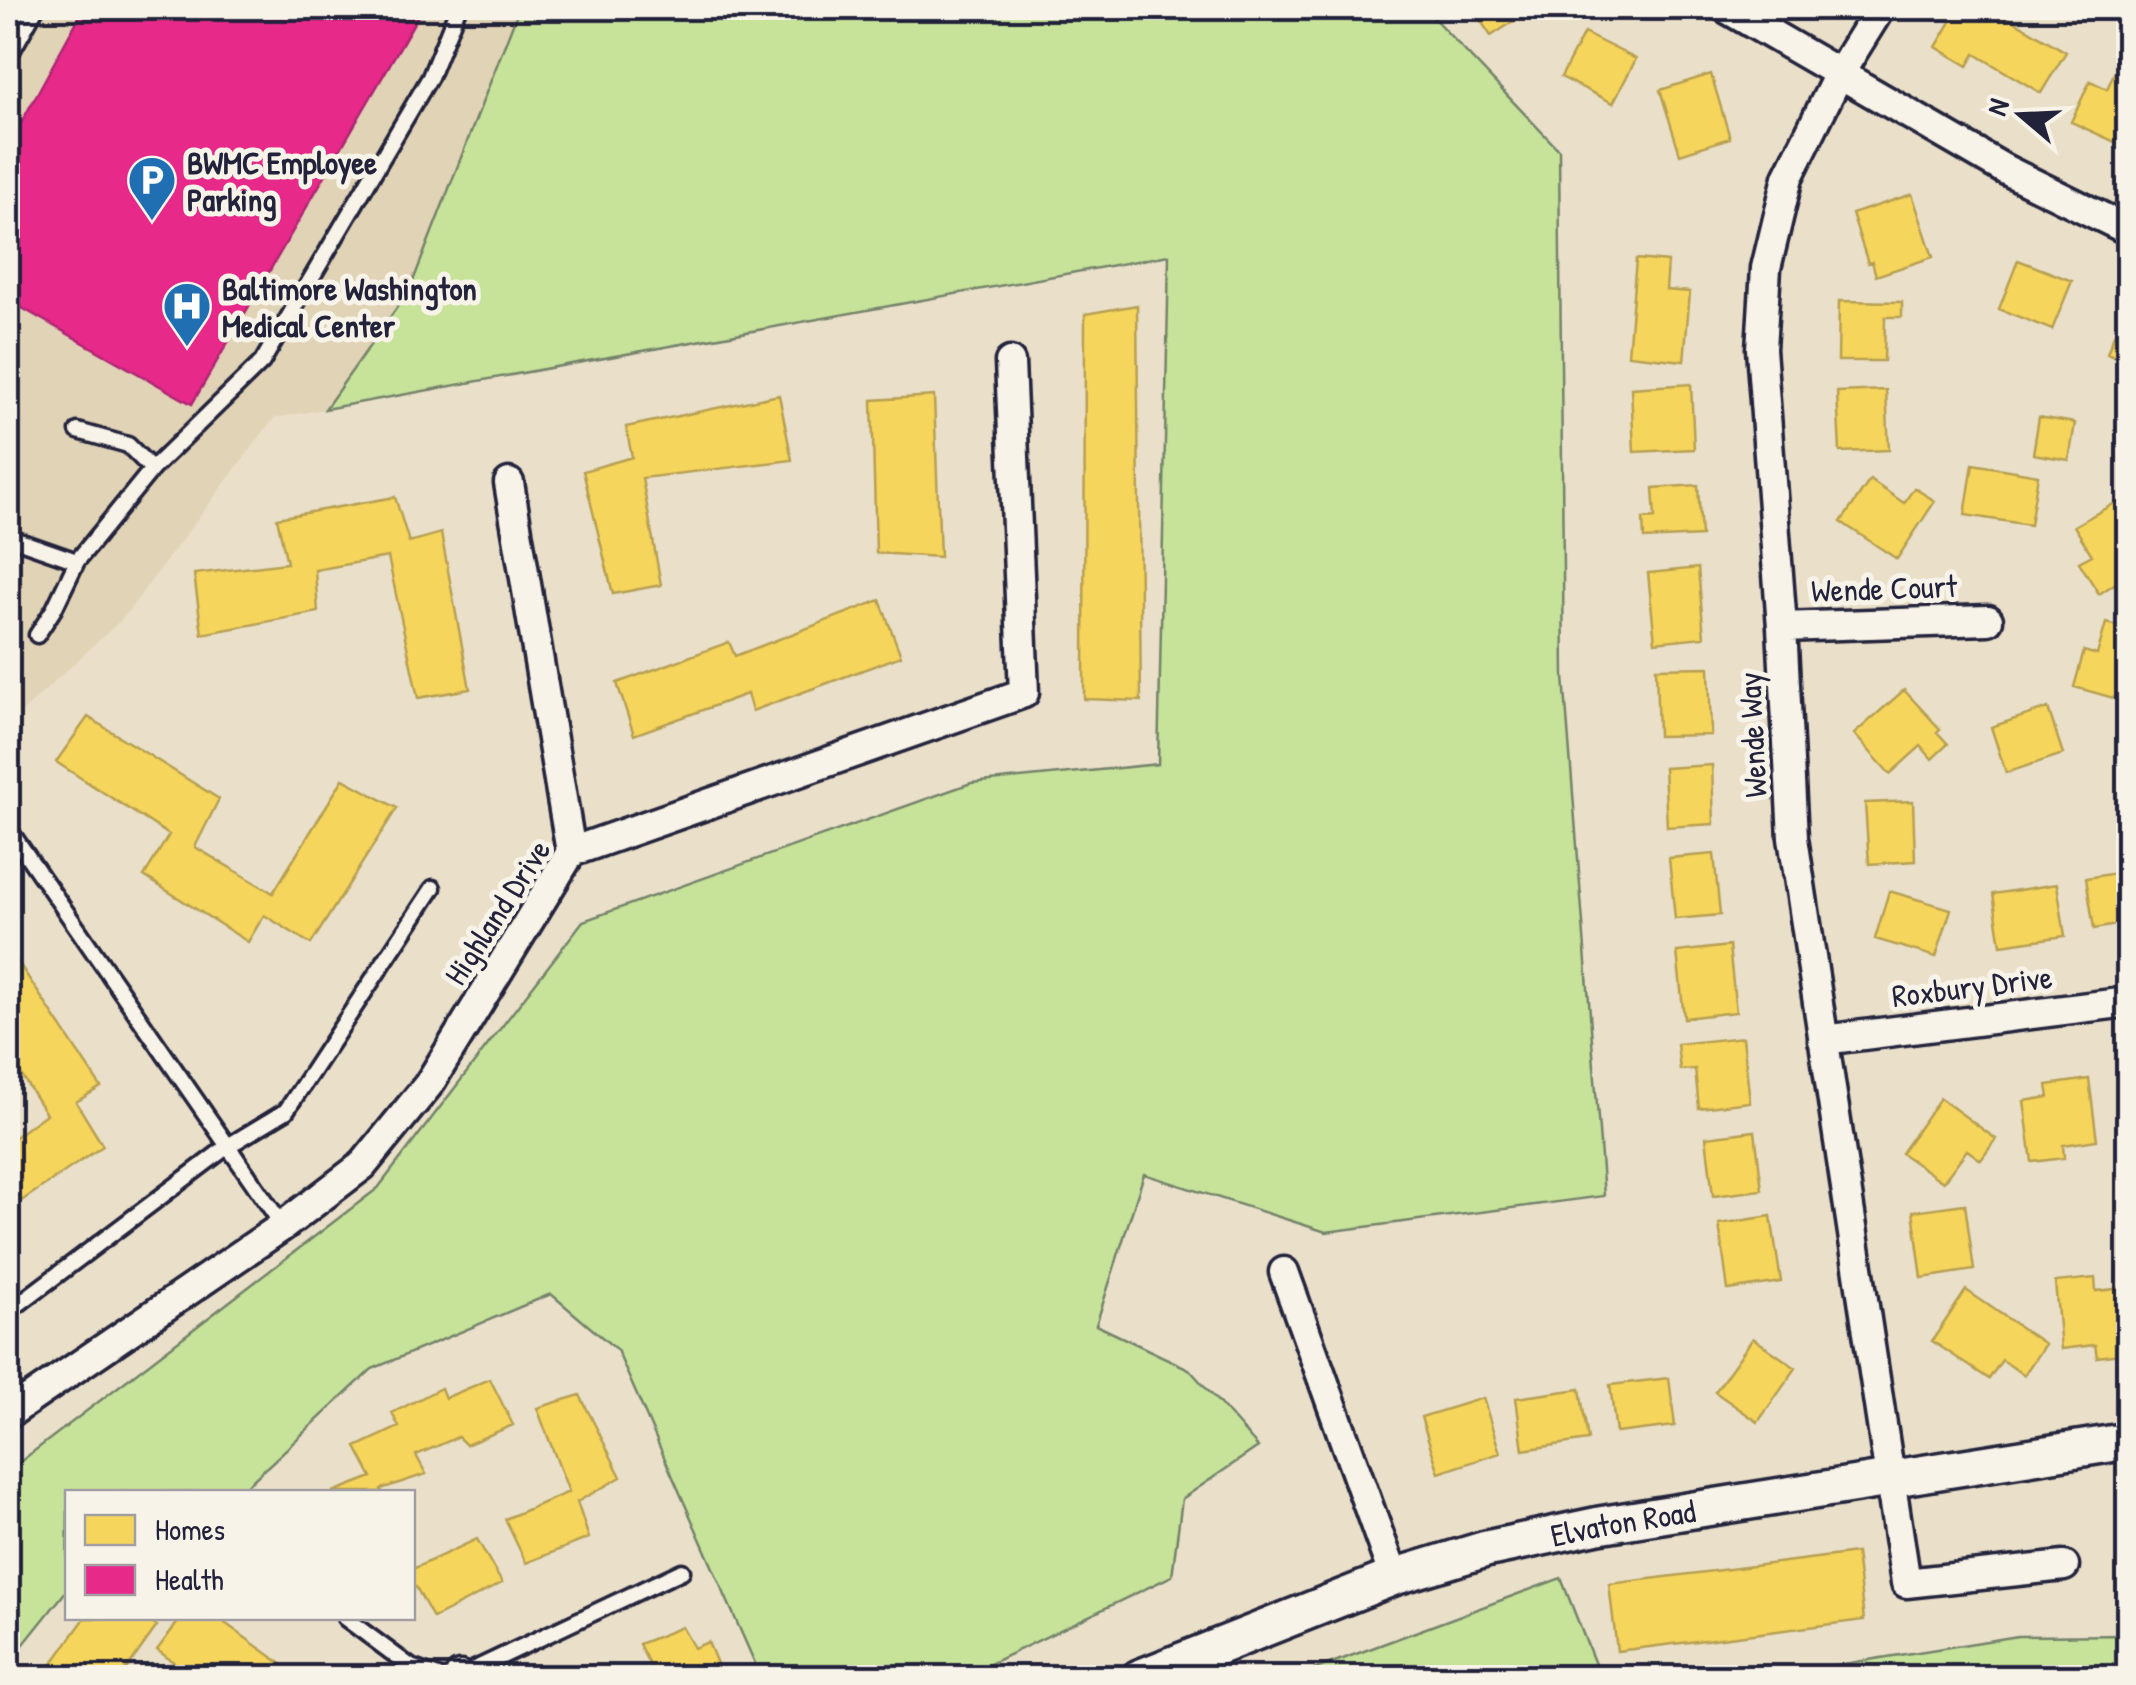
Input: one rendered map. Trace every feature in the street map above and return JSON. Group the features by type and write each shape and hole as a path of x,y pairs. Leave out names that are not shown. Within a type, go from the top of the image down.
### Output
{"street":[{"path":"1726,8 2004,170 2128,230"},
{"name":"Wende Way","path":"1880,8 1840,74 1788,177 1766,268 1761,349 1793,838 1906,1583 2064,1566"},
{"name":"Highland Drive","path":"8,1414 283,1226 363,1165 429,1084 571,852 1024,693 1010,362"},
{"path":"509,483 571,852"},
{"name":"Wende Court","path":"1782,627 1988,620"},
{"name":"Roxbury Drive","path":"1823,1040 2128,1002"},
{"path":"1284,1272 1394,1576"},
{"name":"Elvaton Road","path":"1138,1678 1394,1576 1486,1549 1599,1525 2128,1441"}],"lane":[{"path":"8,58 36,8"},
{"path":"37,634 54,609 76,561 152,470 262,362 430,77 458,8"},
{"path":"78,431 128,445 152,470"},
{"path":"8,537 76,561"},
{"path":"8,828 283,1226"},
{"path":"8,1312 228,1146 286,1111 433,888"},
{"path":"348,1620 411,1667 452,1677 682,1571"}],"shaded area":[{"name":"Baltimore Washington Medical Center","path":"8,8 519,8 410,289 325,409 274,418 123,618 8,725"}],"green space":[{"path":"519,8 1424,8 1559,150 1564,677 1604,1196 1326,1232 1144,1174 1096,1325 1189,1369 1258,1447 1182,1499 1172,1576 963,1677 761,1677 617,1350 551,1294 372,1369 242,1490 65,1490 65,1593 8,1664 8,1471 378,1188 583,921 971,783 1158,764 1169,255 325,409 410,289"},
{"path":"1561,1578 1600,1677 1294,1677"},
{"path":"2128,1635 2128,1677 1763,1677 2018,1636"}],"building: Homes":[{"path":"1472,8 1534,8 1491,36"},
{"path":"1959,8 1992,8 2066,52 2041,93 1975,54 1968,66 1936,47"},
{"path":"1584,33 1636,59 1613,103 1561,77"},
{"path":"2114,73 2128,80 2128,148 2071,122 2090,81 2107,89"},
{"path":"1711,74 1730,138 1680,154 1660,90"},
{"path":"1912,194 1933,257 1876,276 1852,214"},
{"path":"1636,259 1668,262 1666,290 1690,292 1684,361 1628,355"},
{"path":"2018,260 2072,281 2052,330 1999,309"},
{"path":"1839,301 1902,302 1902,317 1885,317 1884,361 1838,361"},
{"path":"1137,305 1141,701 1084,699 1085,314"},
{"path":"2122,314 2128,316 2128,362 2107,353"},
{"path":"1691,384 1694,449 1634,452 1631,388"},
{"path":"1886,390 1889,450 1840,452 1837,392"},
{"path":"779,395 792,460 642,478 661,585 613,594 583,471 632,457 626,427"},
{"path":"934,396 940,557 876,553 872,400"},
{"path":"2039,417 2075,423 2069,460 2033,454"},
{"path":"1973,464 2038,475 2030,525 1965,515"},
{"path":"1870,480 1904,503 1914,488 1935,501 1897,559 1841,522"},
{"path":"1698,485 1701,536 1644,539 1643,519 1655,518 1653,488"},
{"path":"395,497 409,542 441,533 470,689 418,698 388,557 315,570 318,612 202,634 194,574 287,563 277,518"},
{"path":"2117,502 2128,521 2128,575 2099,594 2079,562 2092,555 2074,526"},
{"path":"1698,568 1704,637 1655,642 1648,573"},
{"path":"880,600 901,656 752,711 747,694 634,735 617,683 729,642 735,656"},
{"path":"2106,623 2128,629 2128,702 2074,687 2084,651 2097,655"},
{"path":"1709,667 1711,735 1658,736 1656,668"},
{"path":"1904,690 1940,729 1937,732 1948,744 1932,759 1921,746 1890,774 1854,734"},
{"path":"2048,708 2063,754 2006,773 1991,727"},
{"path":"88,717 219,799 195,847 273,893 343,779 397,808 311,944 264,915 248,942 144,876 169,835 56,762"},
{"path":"1712,765 1714,824 1667,827 1664,768"},
{"path":"1913,801 1915,861 1869,864 1865,803"},
{"path":"1714,854 1720,915 1675,919 1669,858"},
{"path":"2128,871 2128,923 2094,929 2086,878"},
{"path":"2057,884 2065,936 2001,945 1993,894"},
{"path":"1889,891 1951,909 1936,957 1875,939"},
{"path":"1729,946 1736,1012 1684,1018 1677,952"},
{"path":"12,953 101,1087 76,1102 103,1146 8,1210 8,1142 46,1114 8,1054 8,956"},
{"path":"1743,1037 1750,1102 1699,1108 1695,1069 1680,1070 1677,1044"},
{"path":"2128,1070 2128,1123 2122,1123 2119,1071"},
{"path":"2089,1079 2097,1140 2063,1145 2064,1158 2032,1162 2024,1101 2049,1097 2047,1085"},
{"path":"1940,1098 1996,1139 1981,1160 1967,1150 1943,1182 1901,1153"},
{"path":"1755,1131 1762,1190 1713,1196 1706,1137"},
{"path":"1965,1204 1974,1270 1922,1278 1913,1211"},
{"path":"1771,1216 1781,1282 1728,1290 1719,1224"},
{"path":"2095,1278 2096,1291 2125,1288 2128,1353 2097,1357 2095,1345 2061,1349 2055,1282"},
{"path":"1966,1290 2045,1344 2024,1375 2002,1360 1989,1379 1932,1341"},
{"path":"1753,1338 1796,1368 1758,1422 1715,1392"},
{"path":"1669,1378 1675,1426 1616,1433 1610,1385"},
{"path":"490,1379 513,1425 466,1445 458,1437 416,1455 426,1474 381,1490 338,1490 372,1477 356,1447 399,1427 392,1413 441,1388 445,1398"},
{"path":"1580,1389 1588,1440 1523,1450 1516,1398"},
{"path":"580,1395 621,1477 577,1502 589,1538 526,1563 505,1519 569,1492 537,1408"},
{"path":"1483,1398 1500,1453 1439,1473 1421,1417"},
{"path":"477,1539 502,1583 433,1618 415,1587 415,1568"},
{"path":"1856,1553 1864,1620 1617,1651 1609,1584"},
{"path":"84,1620 148,1620 157,1626 120,1678 42,1678"},
{"path":"180,1620 221,1620 301,1678 195,1678 157,1650"},
{"path":"682,1627 694,1648 708,1642 723,1678 668,1678 663,1667 653,1672 639,1644"}],"building: Health":[{"name":"BWMC Employee Parking","path":"84,8 422,9 192,404 8,300 8,147"}],"place":[{"name":"BWMC Employee Parking","path":"152,222"},
{"name":"Baltimore Washington Medical Center","path":"187,348"}]}
